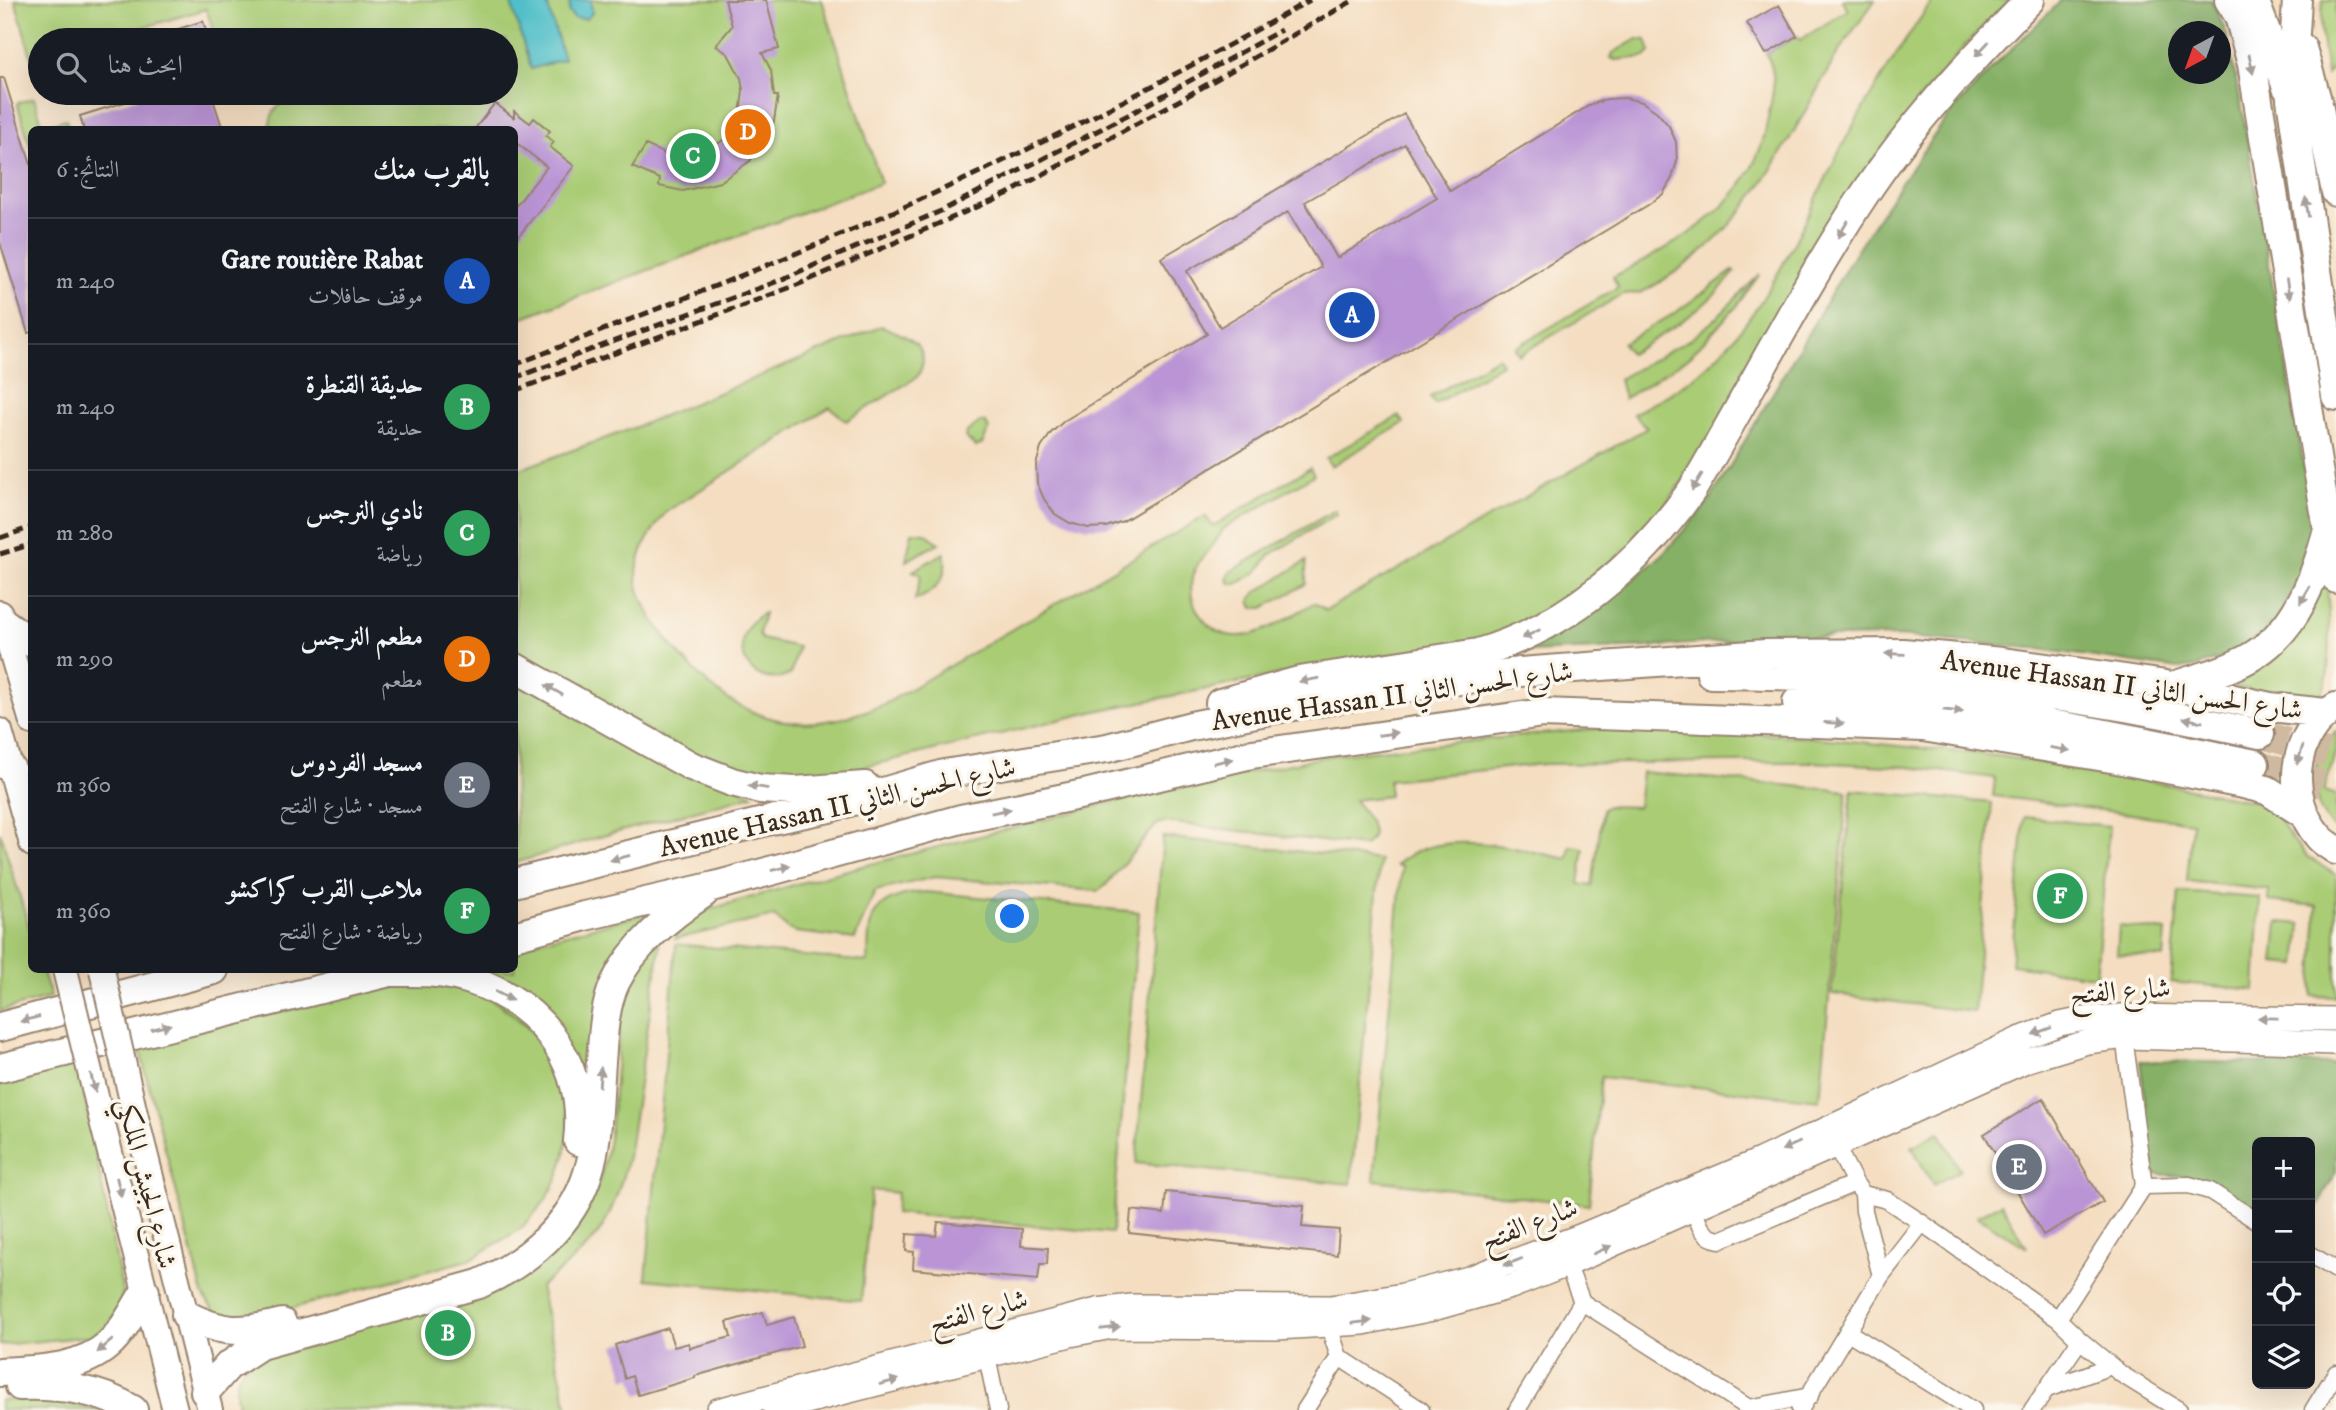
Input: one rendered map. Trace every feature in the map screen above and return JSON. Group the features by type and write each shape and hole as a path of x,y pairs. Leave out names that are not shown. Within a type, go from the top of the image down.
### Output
{"highway":[{"path":"1044,758 1099,736 1299,681 1478,653 1499,647 1547,626 1616,576 1667,526 1692,490 1816,273 1872,184 1910,131 1979,52 2030,0"},
{"path":"2229,0 2239,16 2252,64 2336,579"},
{"path":"2254,0 2291,99 2333,361 2336,396"},
{"path":"2291,99 2297,13"},
{"path":"2297,13 2336,192"},
{"path":"2173,686 2237,665 2260,650 2287,626 2310,589 2328,531"},
{"path":"2,617 28,640"},
{"name":"Avenue Hassan II شارع الحسن الثاني","path":"518,882 829,808 944,775 1107,748 1191,726 1281,708 1437,682 1520,672 1765,654 1903,653 2002,662 2173,686 2270,707 2331,710"},
{"path":"518,669 691,766 732,782 760,789 795,791 845,786 899,786"},
{"path":"1520,672 1770,675 1968,686 2150,711 2260,734"},
{"path":"1543,713 1628,702 1864,704 1991,715 2063,726 2255,764"},
{"path":"2331,710 2311,730 2301,749 2296,771 2297,793 2304,814 2319,838 2336,850"},
{"name":"Avenue Hassan II شارع الحسن الثاني","path":"518,935 585,916 715,886 961,819 1084,794 1252,754 1543,713 1923,727 2117,759 2243,784 2267,790 2304,814"},
{"path":"207,1401 228,1366 260,1345 479,1284 510,1268 549,1237 578,1198 589,1173 596,1136 604,1029 614,986 624,967 654,931 715,886"},
{"path":"0,1027 203,973"},
{"path":"0,1068 387,973"},
{"path":"186,1315 219,1329 255,1330 460,1273 502,1255 549,1214 562,1195 577,1150 580,1125 573,1077 561,1051 529,1011 509,997 458,976 441,973"},
{"path":"0,1372 62,1366 98,1352 123,1328 145,1292"},
{"path":"0,1386 45,1385 79,1388 133,1410"}],"main road":[{"path":"2,617 28,708"},
{"path":"0,731 6,765 28,832"},
{"name":"شارع الجيش الملكي","path":"66,973 175,1410"},
{"name":"شارع الجيش الملكي","path":"103,973 207,1401"}],"street":[{"name":"شارع الفتح","path":"775,1410 985,1348 1112,1327 1187,1317 1264,1328 1332,1316 1363,1323 1433,1309 1511,1287 1563,1255 1832,1138 2028,1060 2087,1042 2123,1027 2336,1019"},
{"name":"شارع الفتح","path":"2123,1027 2336,1043"},
{"path":"2058,1319 2144,1186 2123,1027"},
{"name":"شارع الفتح","path":"1563,1255 1694,1209 1832,1138"},
{"path":"1832,1138 1859,1189 1881,1276"},
{"path":"2144,1186 2189,1185 2210,1191 2252,1218"},
{"path":"1694,1209 1704,1233 1712,1239 1720,1240 1859,1189 1886,1200 2058,1319 2111,1366 2179,1410"},
{"path":"1800,1410 1881,1276 1922,1223"},
{"path":"1563,1255 1582,1302 1750,1409 1810,1396"},
{"path":"2315,1257 2336,1270"},
{"path":"1517,1410 1582,1302"},
{"path":"1332,1316 1333,1339 1339,1357 1421,1410"},
{"path":"1848,1332 1973,1410"},
{"path":"2032,1410 2080,1340"},
{"path":"985,1348 998,1410"},
{"path":"1305,1410 1339,1357"},
{"path":"2047,1389 2111,1366"},
{"path":"2313,1410 2336,1373"},
{"name":"شارع الفتح","path":"718,1410 807,1399"}],"green space":[{"path":"15,0 822,0 881,183 518,319 518,126 270,126 274,112 280,105 518,105 518,28 213,28 206,9 141,28 28,28 28,46"},
{"path":"1842,0 1875,0 1838,53 1772,168 1734,220 1711,244 1651,288 1639,293 1623,294 1519,355 1515,348 1618,287 1613,277 1679,240 1718,210 1735,192 1749,172 1766,130 1773,82 1772,68 1766,54 1797,36 1800,40 1848,10"},
{"path":"1933,0 2010,0 1969,41 1915,105 1688,473 1647,532 1567,599 1490,637 1096,711 794,781 716,767 650,732 518,654 518,470 631,429 881,326 908,338 920,350 923,357 922,366 917,377 846,421 830,407 666,512 643,548 637,574 639,589 656,624 698,675 731,701 776,720 797,723 834,720 883,705 1205,516 1213,526 1310,468 1314,475 1223,529 1196,568 1191,590 1200,615 1212,628 1226,635 1256,633 1314,603 1326,610 1647,428 1633,414 1700,373 1730,343 1767,292 1838,154 1895,56"},
{"path":"2062,0 2212,0 2221,21 2168,21 2168,84 2231,84 2231,56 2313,518 2313,550 2275,623 2235,653 2195,667 2178,669 2032,648 1898,636 1773,638 1525,652 1615,595 1662,555 1709,502 1858,248 1948,116 1998,62"},
{"path":"2323,0 2336,0 2336,63 2327,75 2321,31"},
{"path":"1637,39 1646,40 1650,52 1645,57 1615,60 1611,58 1613,53"},
{"path":"28,100 28,105 36,105 43,126 28,126 28,139 17,103"},
{"path":"66,119 68,126 43,126"},
{"path":"1735,272 1724,285 1700,308 1630,354 1623,343 1675,313"},
{"path":"1760,274 1735,308 1688,358 1624,399 1619,379 1692,338"},
{"path":"1498,357 1502,364 1435,404 1430,397"},
{"path":"1399,416 1404,423 1331,466 1326,458"},
{"path":"980,422 986,423 989,429 982,444 976,447 965,437 967,432"},
{"path":"1335,510 1337,514 1270,555 1258,571 1237,584 1231,584 1227,580 1230,572"},
{"path":"912,532 925,533 939,543 906,561"},
{"path":"944,553 943,576 935,588 915,600 921,575 913,571"},
{"path":"1306,561 1306,584 1263,608 1253,608 1250,601 1255,593"},
{"path":"2325,571 2330,645 2325,685 2320,694 2311,701 2208,682"},
{"path":"764,613 759,635 762,639 798,647 791,674 776,678 763,677 752,670 745,660 742,648 744,636 751,623"},
{"path":"518,681 753,795 518,862"},
{"path":"1592,729 1671,729 1810,737 1999,756 2092,770 2257,802 2273,810 2308,857 2336,875 2336,997 2312,996 2317,906 2269,901 2269,890 2187,881 2192,822 1993,796 1995,778 1908,767 1811,762 1543,764 1389,780 1389,796 1354,800 1367,817 1372,830 1369,842 1363,846 1165,822 1157,824 1098,891 935,877 875,891 855,939 795,932 774,916 675,939 681,924 707,910 832,874 1144,794 1338,754"},
{"path":"2336,731 2336,750 2324,791 2336,795 2336,830 2319,807 2314,780 2320,754"},
{"path":"1642,772 1847,791 1820,1100 1601,1077 1589,1205 1374,1180 1402,867 1396,865 1413,853 1433,846 1455,843 1502,846 1568,859 1570,846 1584,848 1579,884 1592,886 1603,809 1608,806 1638,807"},
{"path":"1852,790 1992,803 1974,1012 1832,994"},
{"path":"2024,817 2109,826 2096,976 2011,965"},
{"path":"0,832 28,923 28,973 43,973 51,997 0,1011"},
{"path":"1163,837 1380,860 1351,1184 1136,1163"},
{"path":"926,892 1139,912 1112,1233 895,1213 897,1193 871,1190 861,1301 646,1279 676,944 868,962 870,928 879,908 901,896"},
{"path":"2179,892 2260,898 2255,990 2171,982"},
{"path":"656,911 629,938 591,1073 584,1079 467,973 518,973 518,946"},
{"path":"2278,922 2301,924 2297,965 2274,963"},
{"path":"2119,926 2166,931 2164,958 2117,954"},
{"path":"657,938 660,946 628,1157 619,1189 606,1221 594,1239 540,1287 568,1410 239,1410 236,1384 240,1373 250,1361 536,1267 561,1244 579,1220 602,1172 612,1119 624,997 633,973"},
{"path":"428,984 467,990 491,999 536,1031 560,1074 569,1125 565,1155 557,1180 545,1201 522,1228 471,1259 242,1322 218,1314 203,1294 138,1044 394,986"},
{"path":"77,1057 123,1294 108,1326 93,1336 0,1345 0,1077"},
{"path":"2140,1061 2336,1064 2336,1172 2315,1210 2315,1137 2252,1137 2252,1206 2214,1181 2154,1174"},
{"path":"1939,1132 1960,1170 1933,1185 1912,1147"},
{"path":"2001,1203 2027,1248 1977,1216"},
{"path":"0,1400 49,1400 105,1410 0,1410"}],"water":[{"path":"520,0 546,0 564,59 531,69 511,3"},
{"path":"570,0 591,0 592,13 586,19 574,18 569,12"}],"building":[{"path":"725,0 766,0 779,49 762,53 771,70 774,96 778,96 774,121 766,141 750,161 720,182 683,191 659,186 660,179 632,167 646,145 667,155 691,156 703,153 725,139 740,116 743,90 741,78 728,54 716,45 732,26"},
{"path":"1779,5 1797,36 1766,54 1747,23"},
{"path":"203,21 205,28 182,28"},
{"path":"0,78 4,78 28,155 28,333 0,242"},
{"path":"1625,98 1642,102 1657,112 1669,126 1676,142 1677,161 1672,178 1663,194 1648,205 1123,521 1106,527 1088,528 1070,523 1055,514 1044,499 1037,483 1036,465 1041,448 1051,433 1064,421 1207,334 1161,258 1404,114 1450,191 1590,105 1607,99","holes":["1405,144 1437,198 1337,258 1305,202","1288,212 1321,267 1220,327 1187,271"]},
{"path":"115,105 215,105 222,126 83,126 80,116"},
{"path":"493,105 498,105 514,118 514,111 530,123 534,118 550,131 546,136 554,142 550,147 574,166 518,237 518,203 547,167 518,144 518,126 477,126"},
{"path":"2043,1098 2103,1202 2043,1235 1984,1134"},
{"path":"1166,1192 1304,1206 1302,1227 1339,1230 1337,1255 1129,1233 1131,1210 1164,1214"},
{"path":"938,1222 1022,1229 1021,1246 1048,1248 1047,1264 1040,1264 1038,1280 913,1269 914,1252 906,1251 907,1234 936,1236"},
{"path":"763,1312 767,1325 794,1317 802,1346 638,1395 632,1376 625,1379 615,1345 668,1328 674,1347 689,1343 690,1348 731,1337 727,1322"}],"tunnel":[{"path":"2260,734 2336,756"},
{"path":"2255,764 2336,788"}],"railway":[{"path":"518,363 765,266 913,203 1114,106 1310,0"},
{"path":"518,390 797,285 1007,194 1180,100 1354,0"},
{"path":"518,377 773,283 941,211 1130,114 1281,30"},
{"path":"0,538 28,528"},
{"path":"0,554 28,545"}],"place":[{"name":"مطعم النرجس","path":"748,132"},
{"name":"نادي النرجس","path":"693,156"},
{"name":"Gare routière Rabat","path":"1352,315"},
{"name":"ملاعب القرب كراكشو","path":"2060,896"},
{"name":"مسجد الفردوس","path":"2019,1167"},
{"name":"حديقة القنطرة","path":"448,1333"}]}
